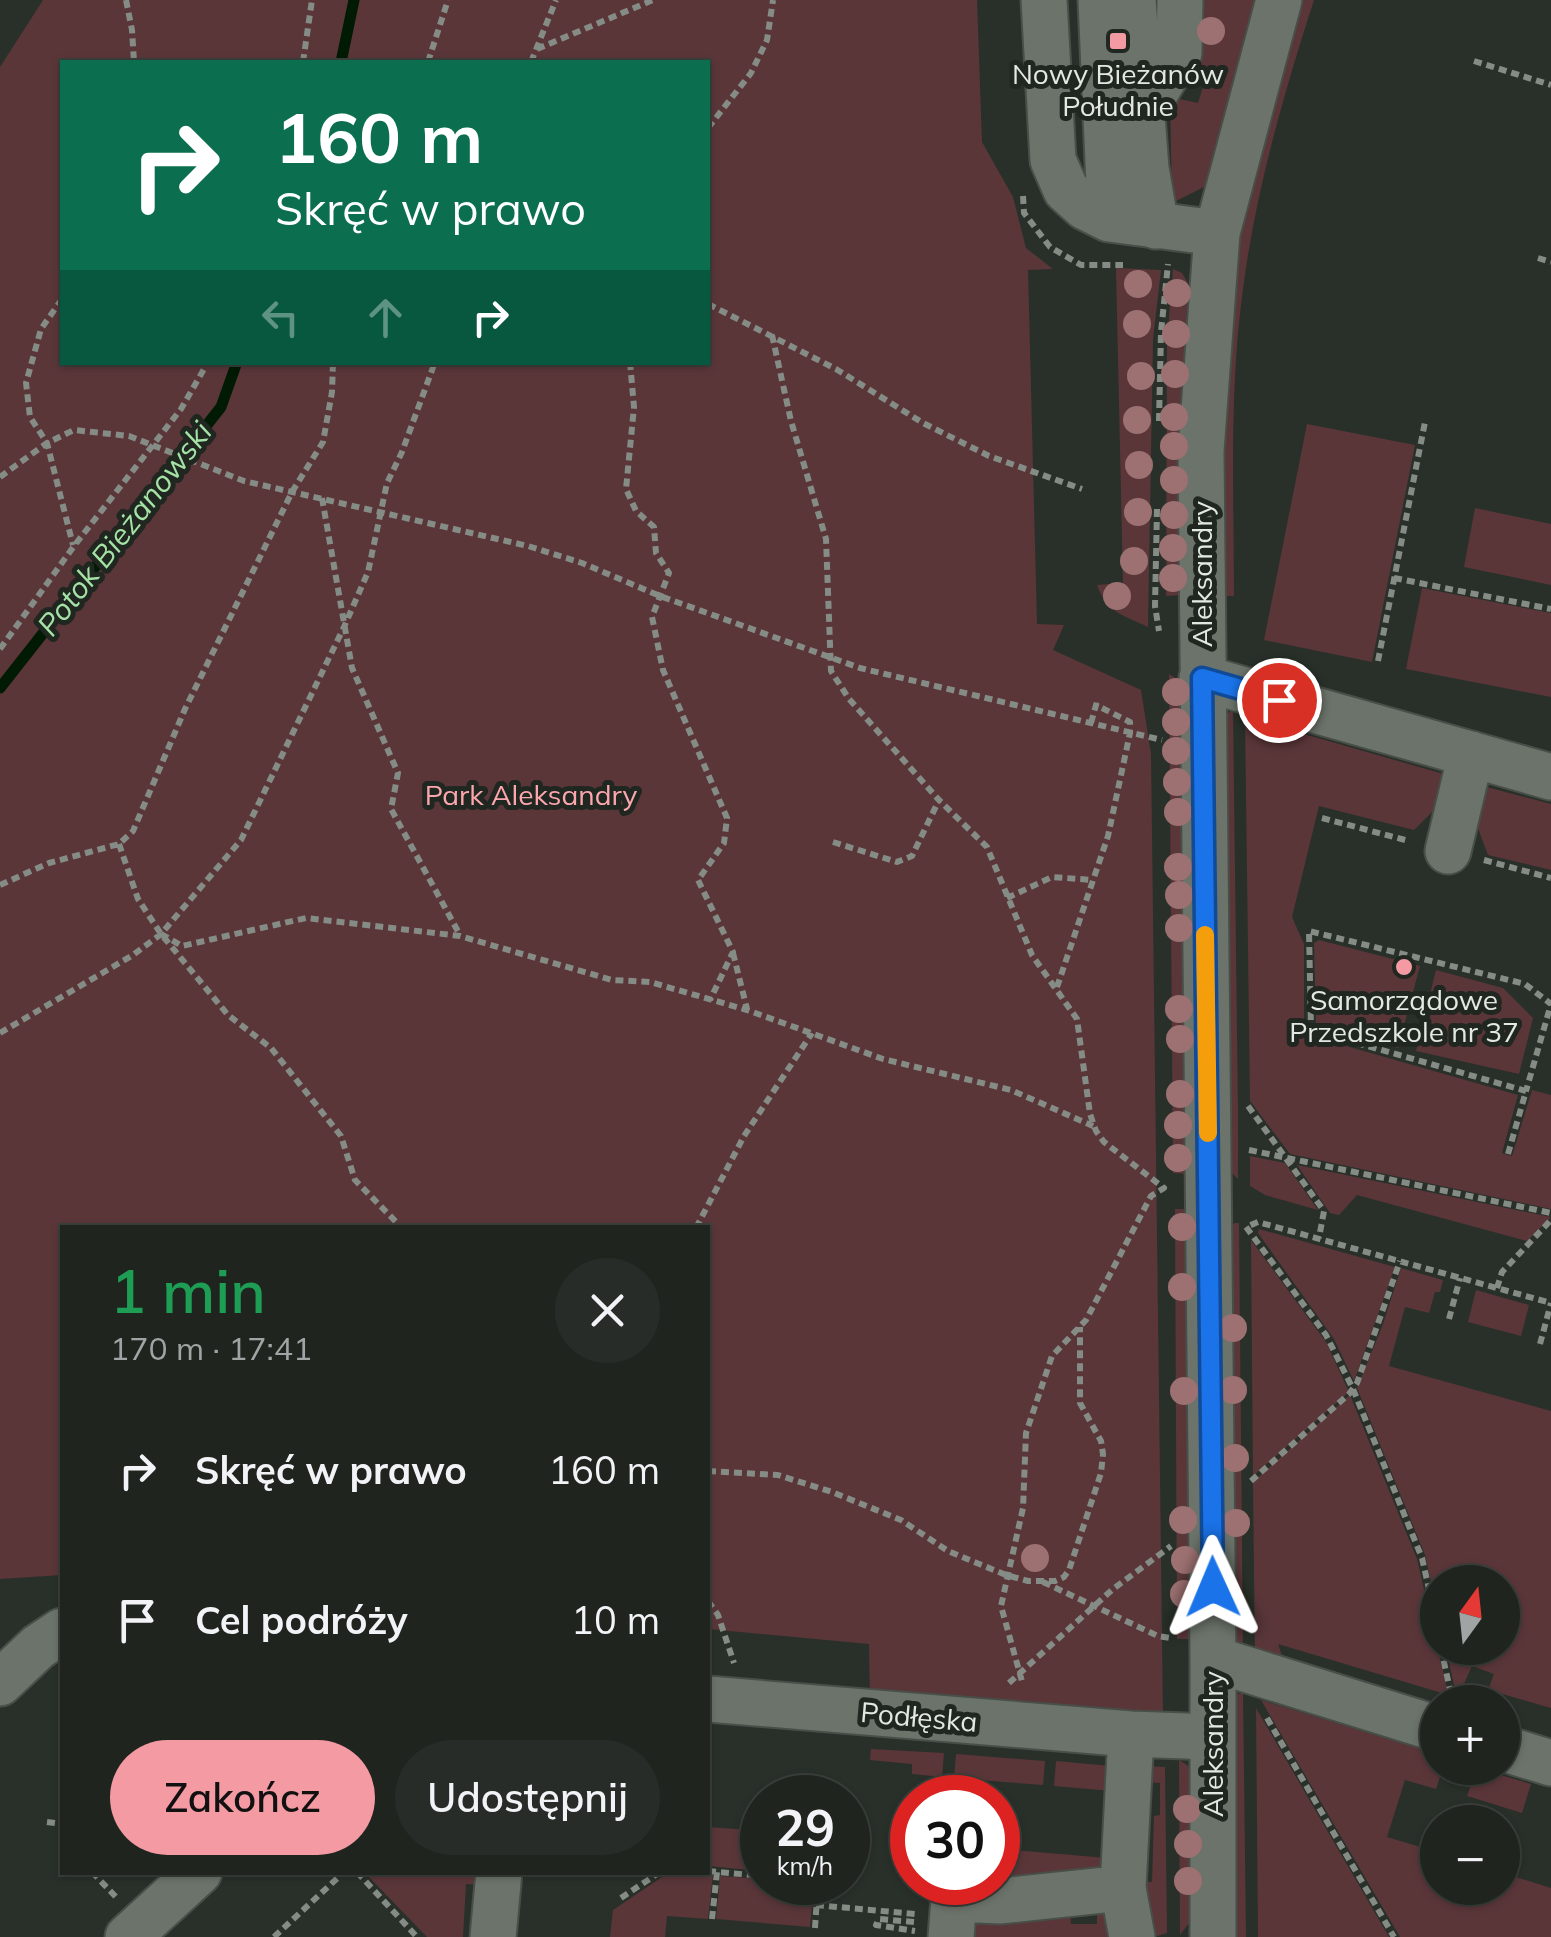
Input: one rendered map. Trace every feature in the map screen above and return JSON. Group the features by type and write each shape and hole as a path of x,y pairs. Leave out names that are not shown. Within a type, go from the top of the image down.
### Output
{"street":[{"path":"1044,0 1056,172 1070,195 1096,214 1115,221 1218,233"},
{"path":"1101,0 1109,185 1129,211 1156,226"},
{"path":"1133,0 1146,168 1156,226"},
{"path":"1142,114 1180,53 1180,0"},
{"name":"Aleksandry","path":"1213,1937 1214,1737 1232,1665 1212,1515 1200,451 1218,233 1279,0"},
{"path":"1202,678 1551,777"},
{"path":"1448,851 1471,754"},
{"path":"0,1683 60,1632"},
{"path":"1232,1665 1420,1723"},
{"name":"Podłęska","path":"720,1700 969,1722 1214,1737"},
{"path":"1132,1734 1123,1888 1132,1937"},
{"path":"1520,1754 1551,1763"},
{"path":"125,1920 194,1875"},
{"path":"493,1937 499,1875"},
{"path":"941,1928 954,1899 1001,1901 1123,1888"}],"path":[{"path":"126,0 134,60"},
{"path":"303,60 312,0"},
{"path":"429,60 448,0"},
{"path":"533,60 556,0"},
{"path":"537,48 653,0"},
{"path":"710,125 751,73 766,40 773,0"},
{"path":"1474,62 1551,85"},
{"path":"1538,258 1551,262"},
{"path":"60,302 41,329 26,383 30,417 47,443 74,546"},
{"path":"710,305 836,369 922,423 989,456 1082,489"},
{"path":"772,335 826,539 831,671 849,699 938,800 987,847 1032,955 1077,1019 1094,1126 1104,1142 1164,1188 1151,1196 1086,1320 1052,1356 1037,1394 1026,1434 1023,1508 1002,1606 1020,1674"},
{"path":"1,646 181,409 206,365"},
{"path":"0,885 49,863 119,844 133,831 185,709 292,492 322,442 333,365"},
{"path":"0,1033 134,955 161,934 241,840 368,572 379,512 434,365"},
{"path":"630,365 634,406 626,489 636,512 654,527 656,553 669,573 652,616 664,670 727,818 724,843 698,880 732,952 747,1010"},
{"path":"1378,661 1425,422"},
{"path":"0,477 47,443 74,430 106,432 154,445 244,481 528,546 830,658 1162,740"},
{"path":"322,498 352,668 398,774 391,809 460,936"},
{"path":"1394,578 1551,609"},
{"path":"1056,989 1108,836 1130,732 1130,722 1097,702 1090,723"},
{"path":"833,842 897,862 912,856 938,800"},
{"path":"1322,818 1551,878"},
{"path":"119,844 138,900 161,934 228,1015 271,1048 340,1136 355,1180 399,1225"},
{"path":"1008,898 1052,877 1093,880"},
{"path":"161,934 182,946 306,918 460,936 612,980 650,982 747,1010 883,1060 1011,1090 1094,1126"},
{"path":"1508,1154 1551,1004 1525,984 1309,931 1312,1030 1526,1091"},
{"path":"710,1000 732,952"},
{"path":"698,1225 744,1136 812,1034"},
{"path":"1244,1117 1244,1101 1324,1211 1319,1238"},
{"path":"1244,1133 1245,1167"},
{"path":"1244,1149 1551,1216 1502,1272 1497,1288"},
{"path":"1246,1214 1246,1246"},
{"path":"1246,1227 1258,1222 1551,1303 1540,1344"},
{"path":"1246,1227 1326,1335 1353,1388 1424,1565"},
{"path":"1247,1464 1247,1484 1353,1388 1400,1261"},
{"path":"1449,1319 1460,1278"},
{"path":"1042,1582 1064,1578 1070,1570 1101,1473 1101,1441 1080,1404 1080,1327"},
{"path":"710,1470 778,1475 832,1492 901,1520 948,1551 1006,1575 1042,1582 1170,1638"},
{"path":"969,1722 986,1700 1094,1606 1212,1515"},
{"path":"710,1604 735,1666 720,1700"},
{"path":"1232,1665 1251,1691 1394,1937"},
{"path":"47,1822 60,1824"},
{"path":"712,1919 712,1871 740,1874"},
{"path":"94,1875 125,1920"},
{"path":"274,1937 341,1875"},
{"path":"360,1875 418,1937"},
{"path":"621,1898 656,1875"},
{"path":"814,1928 816,1906 941,1928"},
{"path":"878,1919 941,1928 876,1926 878,1919"}],"green space":[{"name":"Park Aleksandry","path":"43,0 977,0 982,142 1013,197 1026,248 1053,269 1028,270 1037,624 1064,625 1053,650 1141,690 1151,754 1163,1718 870,1704 869,1644 710,1629 710,1225 60,1225 60,1575 0,1579 0,67"},
{"path":"1196,0 1262,0 1213,176 1206,186 1172,203 1170,97 1198,103 1207,73 1199,70"},
{"path":"1300,0 1314,0 1271,147 1242,297 1234,409 1234,596 1219,596 1220,462 1240,220"},
{"path":"1116,268 1161,270 1153,339 1148,627 1111,607 1097,585 1123,583"},
{"path":"1173,269 1182,273 1188,283 1181,437 1180,595 1166,596 1167,342"},
{"path":"1307,424 1415,445 1372,662 1264,640"},
{"path":"1475,508 1551,524 1551,585 1464,567"},
{"path":"1422,588 1551,613 1551,697 1406,669"},
{"path":"1169,674 1184,684 1188,1174 1173,1173"},
{"path":"1233,710 1238,1179 1229,1170 1225,715"},
{"path":"1245,717 1447,775 1438,806 1414,830 1319,806 1292,917 1304,944 1304,1034 1518,1095 1502,1153 1512,1156 1532,1090 1551,1095 1551,1209 1290,1154 1250,1101"},
{"path":"1483,786 1551,804 1551,870 1488,855 1473,815"},
{"path":"1319,940 1420,966 1398,1048 1316,1025 1314,943"},
{"path":"1436,970 1503,988 1533,1018 1519,1074 1416,1051"},
{"path":"1250,1156 1285,1163 1318,1210 1265,1195 1250,1186"},
{"path":"1297,1165 1551,1217 1527,1241 1357,1195 1339,1215 1330,1213"},
{"path":"1175,1209 1187,1209 1193,1639 1177,1639"},
{"path":"1239,1223 1243,1656 1233,1639 1227,1228"},
{"path":"1259,1229 1395,1267 1354,1381 1334,1339 1258,1233"},
{"path":"1251,1240 1326,1342 1349,1392 1253,1476"},
{"path":"1401,1268 1443,1280 1429,1313 1405,1307 1389,1366 1551,1411 1551,1708 1520,1699 1520,1685 1490,1685 1494,1674 1472,1666 1463,1685 1454,1685 1450,1665 1520,1665 1520,1565 1427,1565 1357,1388"},
{"path":"1476,1290 1529,1305 1521,1336 1468,1322"},
{"path":"1350,1395 1417,1559 1420,1665 1441,1665 1446,1685 1420,1686 1278,1644 1288,1673 1255,1663 1253,1482"},
{"path":"1243,1692 1246,1937 1231,1937 1229,1698"},
{"path":"1261,1700 1420,1749 1420,1784 1405,1780 1387,1837 1420,1847 1420,1905 1520,1905 1520,1878 1551,1888 1551,1937 1400,1937"},
{"path":"1256,1708 1378,1918 1389,1937 1258,1937"},
{"path":"871,1749 944,1753 942,1775 912,1774 912,1764 870,1760"},
{"path":"956,1754 1045,1761 1043,1785 1020,1783 1020,1775 954,1775"},
{"path":"1179,1760 1193,1774 1193,1918 1180,1935"},
{"path":"1056,1761 1111,1766 1112,1791 1054,1786"},
{"path":"1144,1766 1165,1767 1167,1933 1154,1937 1139,1882 1152,1882 1154,1816 1160,1815 1160,1783 1141,1782"},
{"path":"1520,1781 1531,1784 1522,1813 1520,1805 1496,1805 1467,1796 1471,1785 1520,1785"},
{"path":"710,1827 740,1829 740,1869 710,1866"},
{"path":"1020,1851 1107,1858 1106,1866 1099,1872 1020,1880"},
{"path":"367,1875 483,1875 482,1885 466,1884 463,1937 427,1937"},
{"path":"665,1875 713,1875 708,1919 667,1916 665,1937 610,1937 613,1910"},
{"path":"720,1876 740,1877 740,1905 812,1905 810,1927 716,1919"},
{"path":"1070,1908 1071,1924 1097,1924 1097,1908 1108,1918 1115,1937 964,1937 974,1922"}],"waterway":[{"name":"Potok Bieżanowski","path":"341,60 354,0"},
{"name":"Potok Bieżanowski","path":"0,688 221,407 236,365"}],"slow traffic":[{"path":"1205,935 1208,1133"}],"place":[{"name":"Nowy Bieżanów Południe","path":"1118,41"},
{"name":"Samorządowe Przedszkole nr 37","path":"1404,967"}],"route":[{"path":"1213,1587 1202,678 1279,700"}]}
